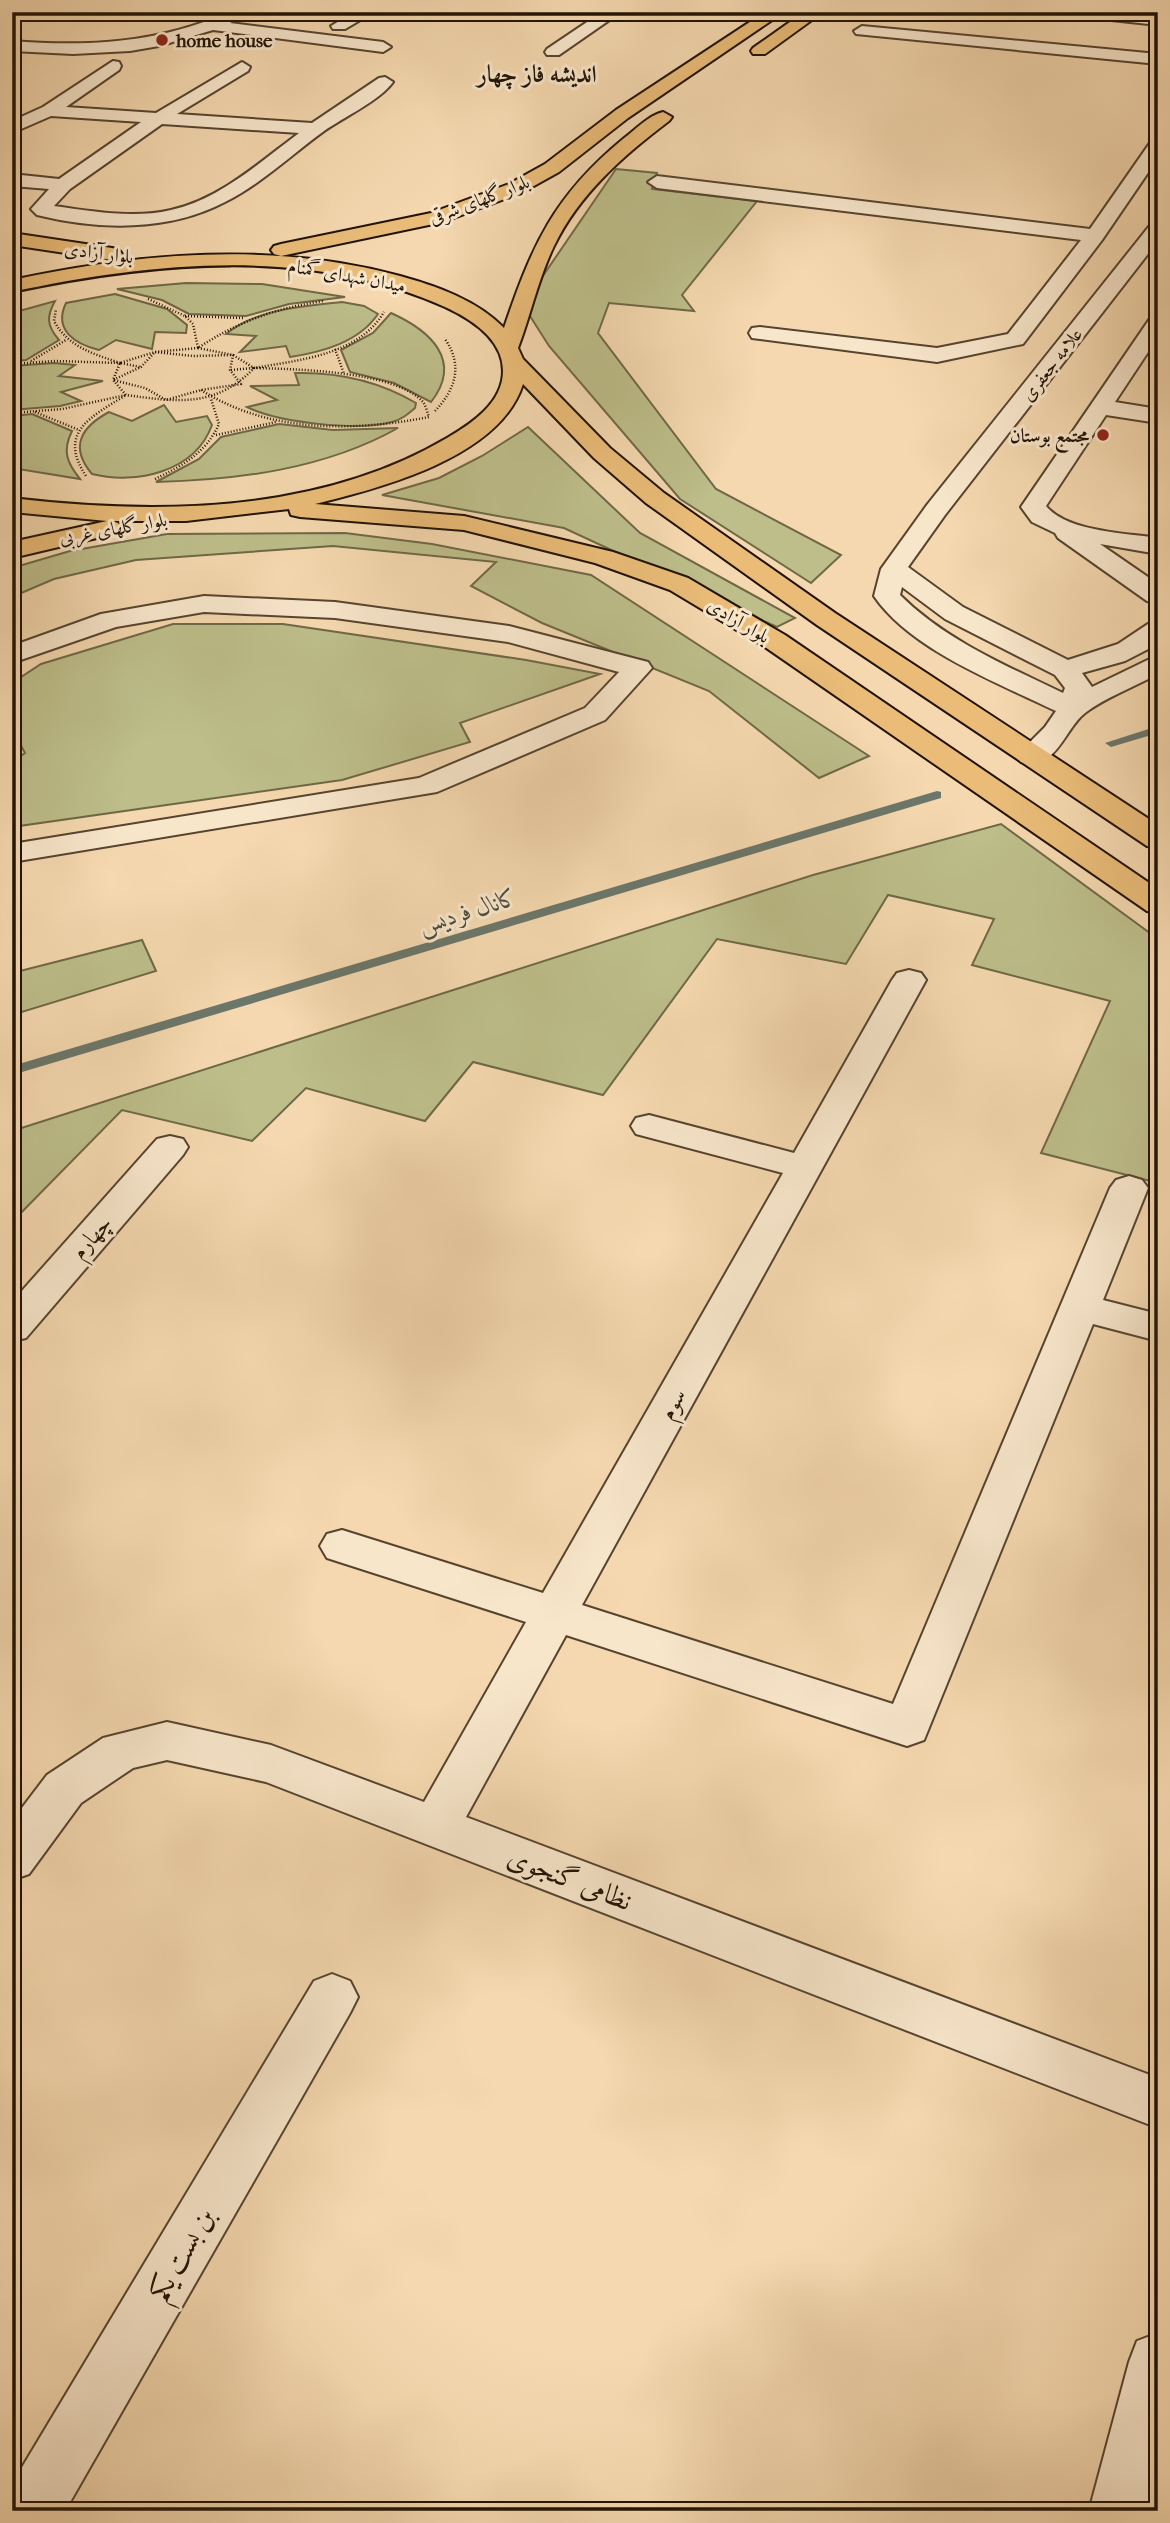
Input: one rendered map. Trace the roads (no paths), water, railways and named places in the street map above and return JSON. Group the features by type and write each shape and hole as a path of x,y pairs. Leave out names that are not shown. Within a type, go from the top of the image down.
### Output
{"main road":[{"name":"بلوار گلهای شرقی","path":"219,261 408,225 464,209 516,188 552,168 622,114 775,12"},
{"path":"741,63 815,12"},
{"path":"12,505 98,513 215,510 253,506 359,484 442,452 481,426 495,413 511,386 510,354 544,247 566,210 627,143 676,108"},
{"name":"بلوار آزادی","path":"12,239 97,253 187,261"},
{"name":"میدان شهدای گمنام","path":"12,286 92,270 187,261 281,263 339,269 416,287 474,314 500,335 510,354"},
{"path":"510,354 602,453 654,498 826,619 1158,839"},
{"name":"بلوار آزادی","path":"253,506 464,523 604,557 679,584 775,641 1158,904"},
{"name":"بلوار گلهای غربی","path":"12,550 80,533 215,510"}],"street":[{"path":"12,46 73,50 155,43 214,26 243,12"},
{"path":"339,26 366,12"},
{"path":"1083,12 1158,20"},
{"path":"553,52 606,13"},
{"path":"214,26 383,47"},
{"path":"862,31 1158,59"},
{"path":"12,128 49,111 113,66"},
{"path":"242,67 158,119 63,184 41,209 158,218 220,198 268,167 316,129 385,82"},
{"path":"49,111 316,129"},
{"path":"760,333 937,355 1016,339 1095,236 1158,144"},
{"path":"12,180 63,184"},
{"path":"657,182 1095,236"},
{"name":"علامه جعفری","path":"894,569 936,510 1158,228"},
{"path":"1156,595 1060,528 1039,517 1033,507 1100,407 1125,387 1132,360 1158,321"},
{"path":"1132,360 1158,364"},
{"path":"1100,407 1158,416"},
{"path":"1060,528 1158,546"},
{"path":"1031,756 1058,733 1073,708 1079,688 1065,669 954,614 894,569 887,596 901,613 982,663 1073,708"},
{"path":"12,655 110,620 204,604 335,610 509,634 638,668 595,714 426,786 12,853"},
{"path":"1065,669 1138,645 1151,638 1158,630"},
{"path":"1073,708 1158,663"},
{"name":"سوم","path":"435,1827 909,980"},
{"path":"649,1126 805,1167"},
{"name":"چهارم","path":"12,1328 170,1147"},
{"path":"342,1546 907,1727 1129,1188"},
{"path":"1081,1307 1158,1328"},
{"name":"نظامی گنجوی","path":"12,1859 64,1789 120,1752 167,1741 271,1764 1158,2103"},
{"name":"بن بست یکم","path":"31,2511 332,1997"},
{"path":"1120,2511 1158,2362"}],"waterway":[{"name":"کانال فردیس","path":"1111,743 1158,729"},
{"name":"کانال فردیس","path":"12,1071 937,795"}],"place":[{"name":"home house","path":"162,40"},
{"name":"مجتمع بوستان","path":"1103,435"}],"district":[{"name":"اندیشه فاز چهار","path":"537,74"}]}
